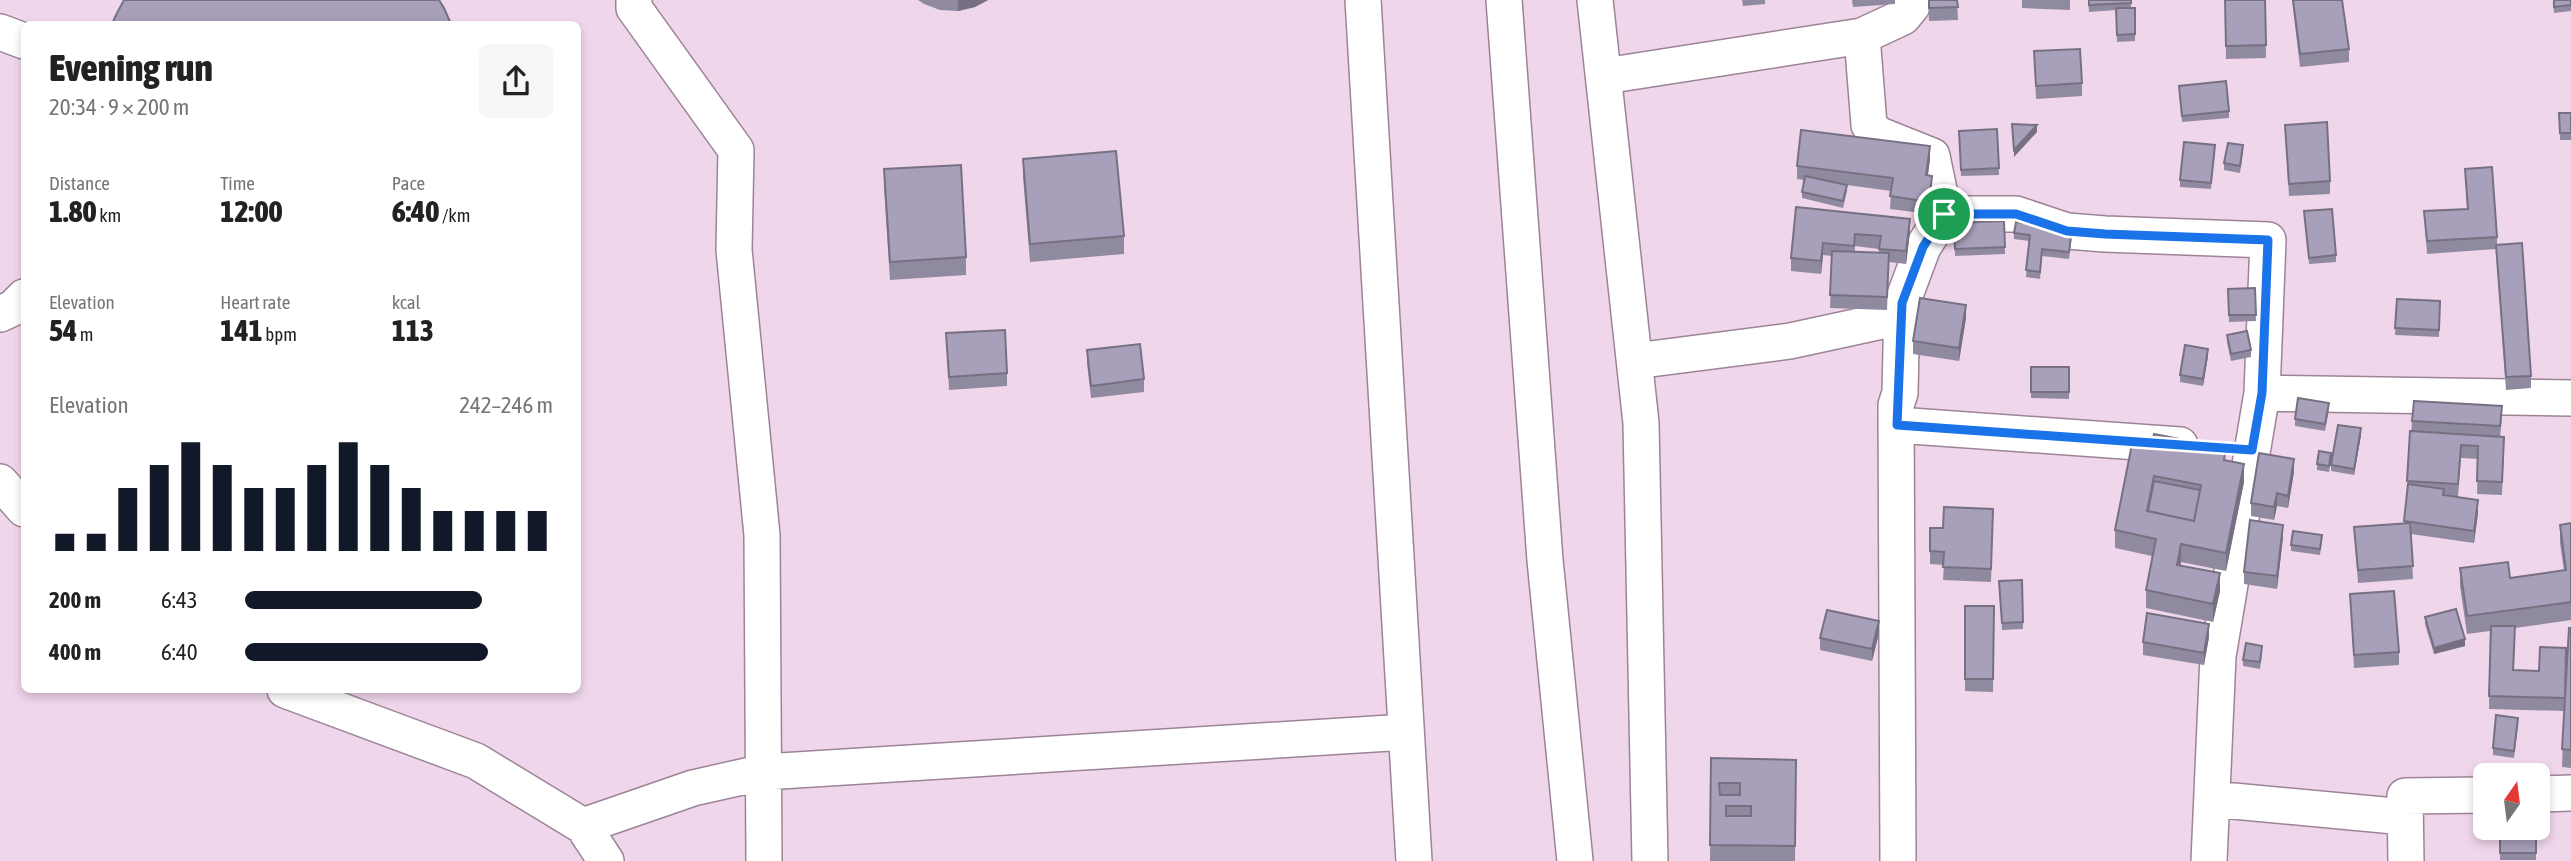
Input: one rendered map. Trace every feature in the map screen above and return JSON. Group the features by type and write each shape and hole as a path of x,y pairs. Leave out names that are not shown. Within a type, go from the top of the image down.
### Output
{"street":[{"path":"634,0 634,8 736,150 734,250 762,536 764,861"},
{"path":"1363,0 1414,861"},
{"path":"1504,0 1545,560 1574,861"},
{"path":"1595,0 1641,423 1650,861"},
{"path":"1605,76 1862,36 1903,17 1912,6 1911,0"},
{"path":"0,32 21,40"},
{"path":"1862,36 1869,125 1877,134 1932,156 1944,214 1923,247 1902,303 1901,317 1897,425 1898,861"},
{"path":"1944,214 2016,214 2067,231 2268,240 2262,393 2230,449 2210,861"},
{"path":"0,314 13,308 21,300"},
{"path":"1635,361 1790,341 1901,317"},
{"path":"2262,393 2571,398"},
{"path":"1897,425 2230,449"},
{"path":"0,482 21,506"},
{"path":"293,693 476,761 583,826 606,861"},
{"path":"583,826 693,788 764,772 1406,733"},
{"path":"2550,794 2571,793"},
{"path":"2406,861 2405,796 2473,795"},
{"path":"2212,799 2405,817"}],"building":[{"path":"124,0 439,0 450,21 114,21"},
{"path":"1929,0 1957,0 1958,7 1929,8"},
{"path":"2089,0 2131,0 2131,3 2089,5"},
{"path":"2225,0 2265,0 2266,45 2226,46"},
{"path":"2293,0 2342,0 2349,49 2300,54"},
{"path":"2554,0 2571,0 2571,5 2554,7"},
{"path":"2116,8 2135,8 2135,34 2117,35"},
{"path":"2080,49 2082,83 2036,86 2034,51"},
{"path":"2226,81 2229,111 2182,116 2179,86"},
{"path":"2559,113 2571,113 2571,133 2560,133"},
{"path":"2327,122 2330,181 2289,184 2285,125"},
{"path":"2012,124 2037,125 2014,150"},
{"path":"1997,129 1999,168 1961,170 1959,131"},
{"path":"1801,130 1930,146 1926,175 1932,176 1929,202 1890,196 1893,178 1797,166"},
{"path":"2184,142 2215,145 2211,183 2180,180"},
{"path":"2228,143 2243,145 2240,166 2224,163"},
{"path":"1116,151 1124,236 1030,244 1023,159"},
{"path":"961,165 966,257 890,262 884,169"},
{"path":"2492,167 2497,237 2427,241 2424,211 2468,209 2465,169"},
{"path":"1805,176 1847,185 1843,201 1802,192"},
{"path":"1796,207 1910,219 1906,251 1879,249 1881,236 1855,234 1854,246 1823,243 1821,261 1791,258"},
{"path":"2332,209 2336,255 2309,258 2304,211"},
{"path":"2004,221 2005,247 1955,249 1954,223"},
{"path":"2016,222 2072,228 2069,252 2042,249 2040,272 2026,270 2030,235 2014,233"},
{"path":"2522,243 2531,376 2506,377 2496,245"},
{"path":"1832,251 1889,253 1887,297 1830,295"},
{"path":"2255,288 2256,315 2229,315 2228,289"},
{"path":"1920,298 1966,305 1959,348 1913,341"},
{"path":"2397,299 2440,301 2439,330 2395,328"},
{"path":"1005,330 1007,373 949,377 946,333"},
{"path":"2247,331 2251,350 2231,354 2227,335"},
{"path":"1140,344 1144,379 1091,386 1087,350"},
{"path":"2185,345 2208,349 2203,379 2180,375"},
{"path":"2031,367 2069,367 2069,392 2031,392"},
{"path":"2298,398 2329,403 2325,424 2295,419"},
{"path":"2414,401 2502,406 2500,426 2412,421"},
{"path":"2338,425 2361,428 2354,469 2331,465"},
{"path":"2410,431 2504,437 2502,482 2477,481 2478,446 2461,445 2458,484 2407,481"},
{"path":"2154,434 2226,448 2224,460 2244,464 2226,553 2181,544 2177,565 2220,573 2213,604 2146,590 2156,539 2115,530 2133,439 2152,443","holes":["2154,476 2201,485 2194,521 2147,511"]},
{"path":"2319,451 2331,453 2329,466 2317,464"},
{"path":"2259,453 2294,459 2288,496 2277,493 2274,507 2251,503"},
{"path":"2154,481 2200,490 2194,521 2148,511"},
{"path":"2408,484 2444,489 2443,495 2478,500 2474,531 2404,521"},
{"path":"1944,507 1993,509 1991,569 1943,567 1944,552 1930,551 1930,528 1943,528"},
{"path":"2250,520 2283,525 2277,576 2244,572"},
{"path":"2410,523 2413,566 2358,570 2354,527"},
{"path":"2571,523 2571,602 2467,616 2460,568 2508,562 2510,578 2566,570 2560,525"},
{"path":"2293,531 2322,535 2320,549 2291,545"},
{"path":"2022,580 2023,622 2002,623 1999,581"},
{"path":"2394,591 2399,652 2354,655 2350,594"},
{"path":"1965,606 1994,606 1993,679 1965,679"},
{"path":"2456,609 2465,639 2434,648 2425,617"},
{"path":"1827,610 1879,621 1872,649 1820,638"},
{"path":"2147,613 2209,624 2204,653 2143,642"},
{"path":"2491,626 2515,626 2513,670 2539,671 2540,647 2566,648 2565,698 2489,696"},
{"path":"2571,628 2571,750 2562,749"},
{"path":"2246,643 2262,646 2260,662 2243,660"},
{"path":"2496,715 2518,718 2514,751 2493,748"},
{"path":"1711,758 1796,760 1795,846 1710,845","holes":["1719,783 1740,783 1740,795 1720,795","1726,806 1751,806 1751,816 1726,816"]},
{"path":"2500,840 2536,840 2536,853 2500,853"}],"route":[{"path":"1944,214 2016,214 2067,231 2268,240 2262,393 2252,450 1897,425 1902,303 1923,247 1944,214"}]}
